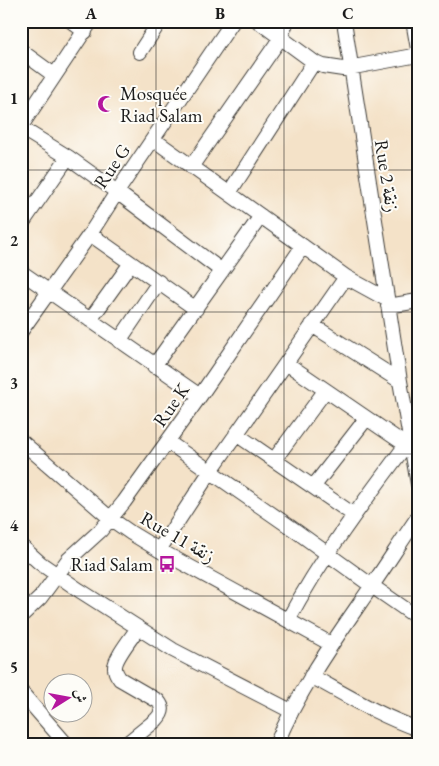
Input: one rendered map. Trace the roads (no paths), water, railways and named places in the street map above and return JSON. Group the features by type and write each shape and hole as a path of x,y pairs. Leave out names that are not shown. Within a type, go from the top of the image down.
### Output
{"street":[{"path":"71,21 88,26 21,126 68,156 222,271"},
{"path":"140,52 160,21"},
{"name":"Rue G","path":"21,331 90,234 233,21"},
{"path":"258,21 314,62 323,66 351,68 418,55"},
{"path":"191,167 280,38 287,21"},
{"name":"Rue 2 زنقة","path":"344,21 400,381 408,444 418,484"},
{"path":"413,21 418,49"},
{"path":"21,51 54,75"},
{"path":"229,193 314,62"},
{"path":"153,139 346,277 388,303 418,301"},
{"path":"21,225 68,156"},
{"path":"154,366 262,216"},
{"path":"90,234 196,308"},
{"name":"Rue K","path":"21,616 40,598 68,560 111,519 168,442 303,246"},
{"path":"90,320 131,263"},
{"path":"21,272 154,366 200,396"},
{"path":"159,550 236,434 346,277"},
{"path":"119,341 159,282"},
{"path":"312,325 400,381"},
{"path":"286,363 366,418 408,444 354,515 288,620"},
{"path":"274,460 325,390"},
{"path":"313,487 366,418"},
{"path":"236,434 354,515"},
{"name":"Rue 11 زنقة","path":"21,441 111,519 131,533 331,644"},
{"path":"168,442 418,618"},
{"path":"278,744 291,711 311,676 418,517"},
{"path":"21,546 40,563 78,590 173,650 291,711"},
{"path":"125,745 156,720 162,711 162,706 158,700 120,679 116,674 115,665 119,655 138,628"},
{"path":"311,676 380,714 418,729"},
{"path":"21,692 67,745"}],"place":[{"name":"Mosquée Riad Salam","path":"106,104"},
{"name":"Riad Salam","path":"167,564"}]}
